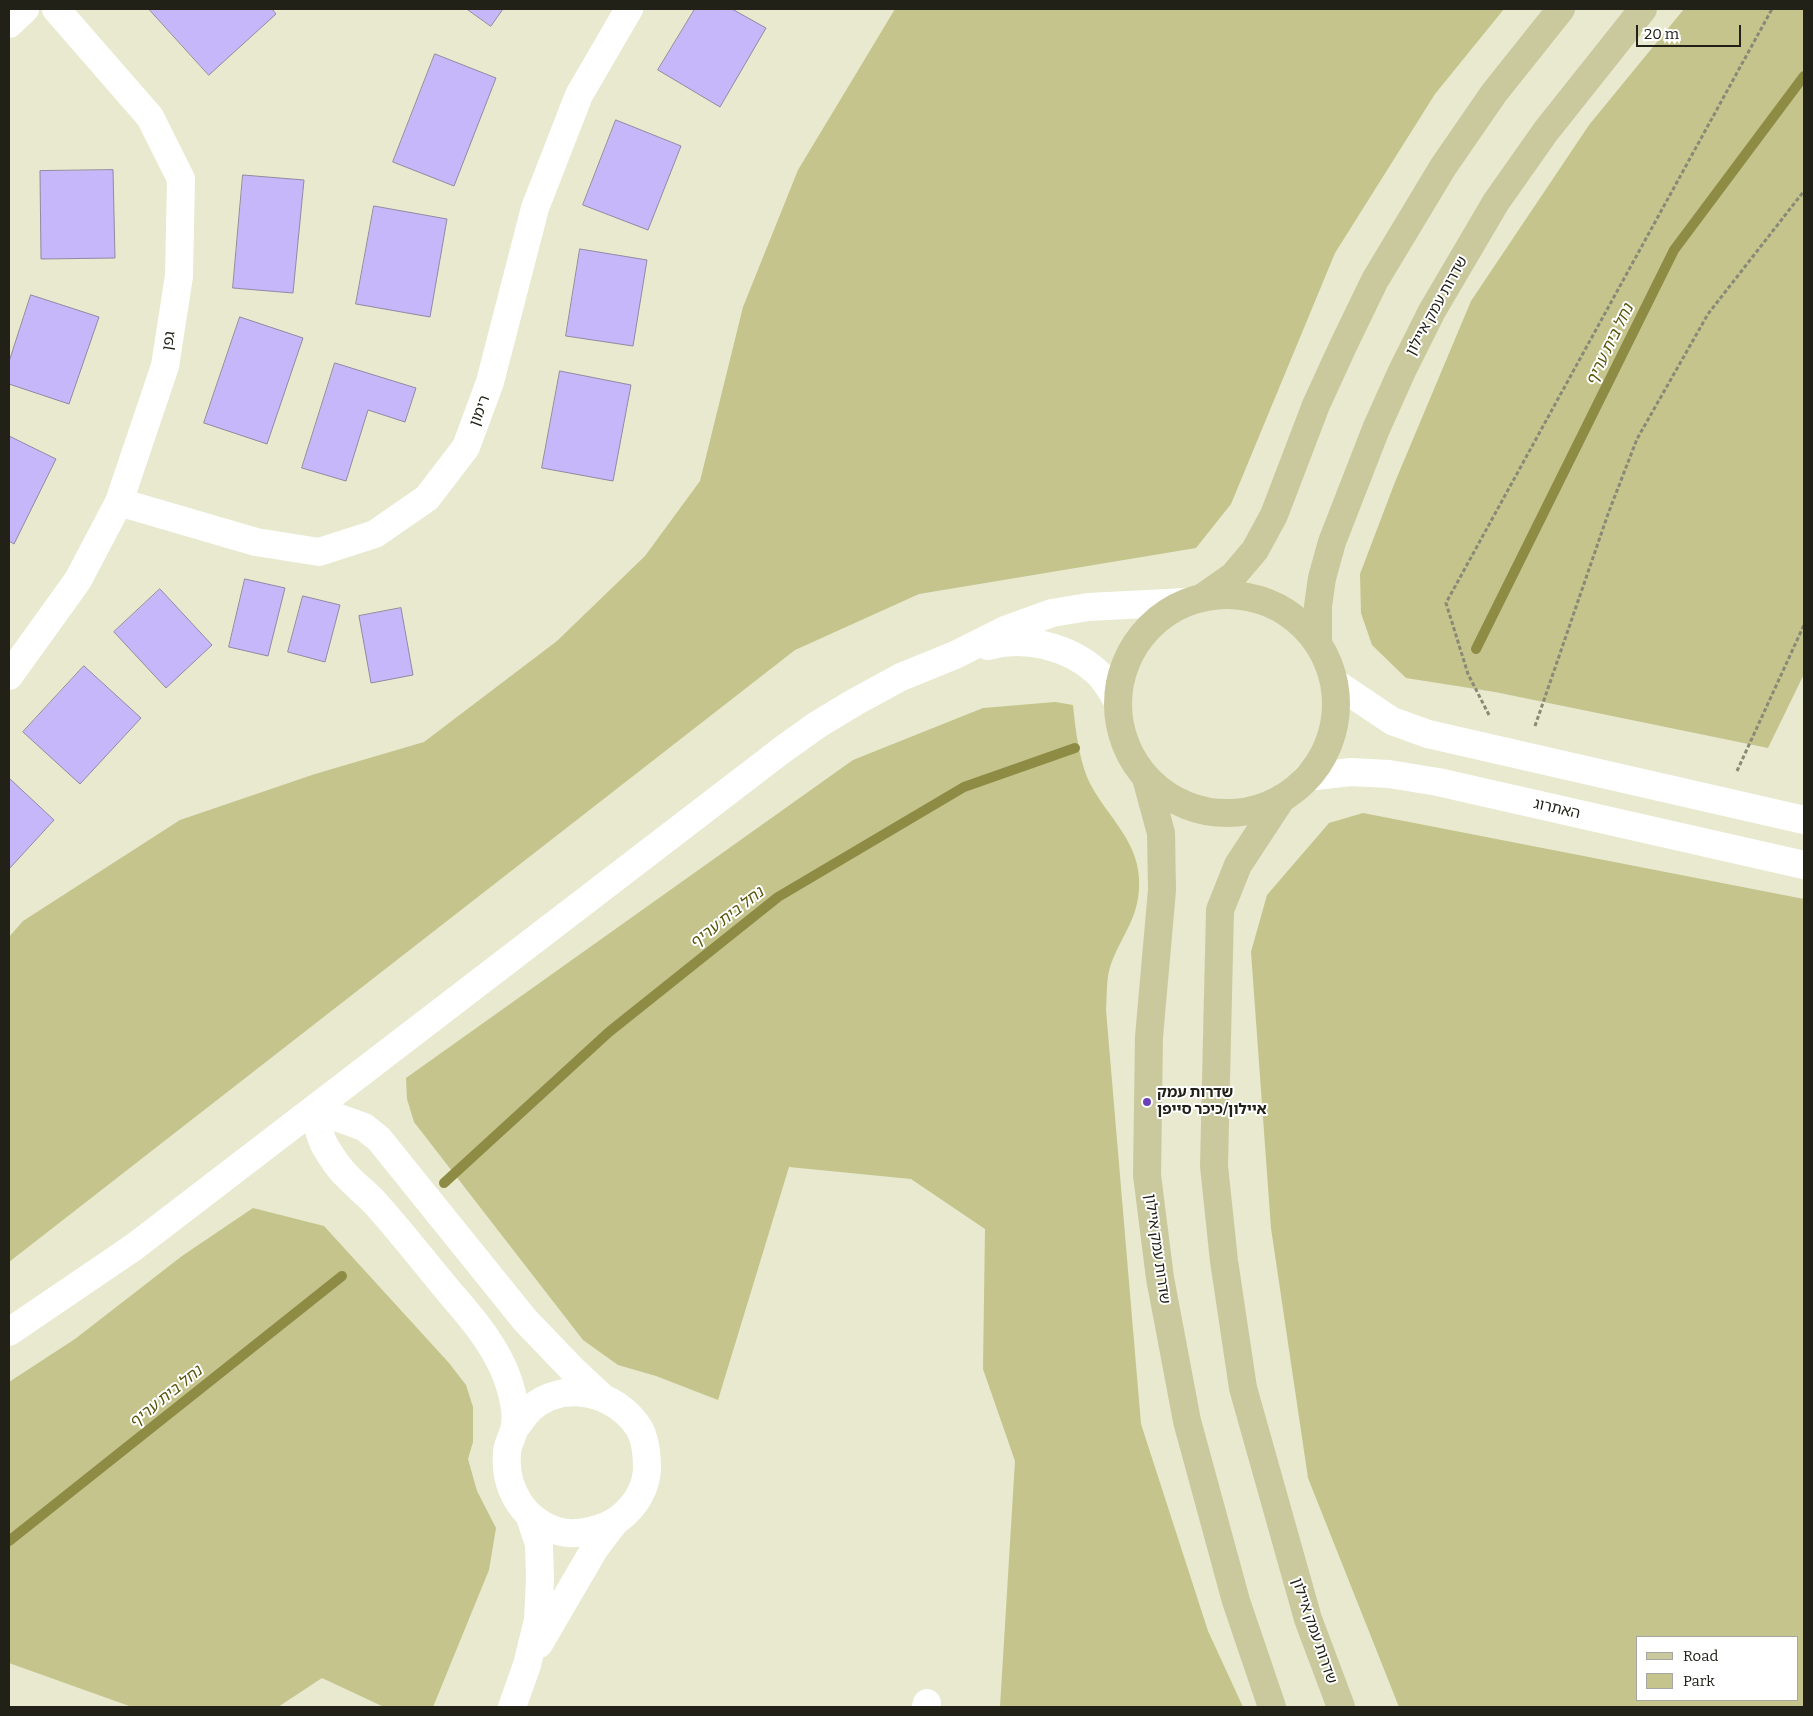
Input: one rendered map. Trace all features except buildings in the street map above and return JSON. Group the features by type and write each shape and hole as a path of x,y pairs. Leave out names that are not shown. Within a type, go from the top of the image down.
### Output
{"main road":[{"path":"1195,600 1230,595 1255,598 1280,608 1301,623 1318,643 1328,662 1334,682 1336,709 1331,735 1321,759 1304,781 1282,798 1247,812 1210,812 1175,801 1146,778 1129,755 1120,729 1117,700 1122,676 1131,652 1145,632 1164,615 1195,600 1234,576 1255,550 1274,515 1324,387 1376,280 1443,167 1494,93 1561,9"},
{"name":"שדרות עמק איילון","path":"1318,643 1318,606 1322,578 1332,542 1376,429 1432,311 1502,194 1546,131 1643,9"},
{"name":"שדרות עמק איילון","path":"1146,778 1161,833 1162,890 1149,1037 1147,1175 1160,1278 1187,1421 1236,1601 1272,1707"},
{"name":"שדרות עמק איילון","path":"1282,798 1238,865 1220,910 1214,1166 1224,1261 1243,1388 1308,1620 1341,1707"}],"street":[{"path":"9,24 25,9"},
{"name":"גפן","path":"9,676 78,580 119,502 165,366 179,276 181,179 150,117 56,9"},
{"name":"רימון","path":"119,502 256,542 319,552 375,534 427,498 466,447 490,382 535,208 579,95 629,9"},
{"path":"955,656 1005,630 1052,613 1088,607 1195,600"},
{"path":"9,1332 134,1248 314,1108 817,725 901,677 955,656 996,644 1023,642 1054,647 1076,658 1098,672 1117,700"},
{"path":"1334,682 1392,721 1428,734 1804,820"},
{"name":"האתרוג","path":"1307,777 1361,773 1389,774 1438,782 1804,865"},
{"path":"314,1108 364,1127 379,1139 525,1320 603,1398"},
{"path":"314,1108 325,1146 344,1174 369,1196 388,1217 480,1328 508,1379 514,1402 515,1428"},
{"path":"512,1707 527,1665 538,1620 540,1580 539,1544 530,1517 515,1498 507,1475 507,1451 515,1428 530,1409 555,1395 570,1392 591,1393 610,1400 628,1413 640,1430 647,1450 647,1471 642,1492 630,1510 614,1523 595,1548 527,1665"},
{"path":"530,1517 551,1529 565,1533 580,1534 614,1523"}],"path":[{"path":"1490,716 1468,674 1446,603 1772,9"},
{"path":"1533,732 1608,514 1637,439 1708,314 1804,191"},
{"path":"1724,801 1804,625"}],"green space":[{"path":"895,9 1504,9 1435,94 1335,253 1231,504 1196,548 919,594 795,650 9,1262 9,937 23,921 180,820 315,774 424,742 557,641 645,556 700,481 743,307 798,170"},
{"path":"1684,9 1804,9 1804,674 1768,748 1495,692 1406,678 1372,645 1361,613 1360,574 1395,482 1471,301 1589,125"},
{"path":"1055,702 1073,705 1076,732 1087,777 1093,790 1126,837 1137,863 1139,891 1137,903 1109,969 1106,1010 1141,1424 1208,1631 1243,1707 1000,1707 1015,1461 983,1369 985,1229 911,1179 789,1167 718,1400 656,1376 618,1365 583,1340 414,1122 407,1099 406,1078 853,760 983,708"},
{"path":"1363,813 1804,899 1804,1707 1399,1707 1308,1478 1271,1228 1251,952 1267,895 1329,823"},
{"path":"253,1208 324,1226 449,1363 466,1385 473,1407 473,1442 468,1459 477,1491 496,1528 489,1570 433,1707 384,1707 322,1678 278,1707 132,1707 9,1663 9,1382 75,1339 182,1256"}],"waterway":[{"name":"נחל בית עריף","path":"1476,649 1674,250 1804,76"},
{"name":"נחל בית עריף","path":"444,1183 609,1032 778,897 964,787 1075,748"},
{"name":"נחל בית עריף","path":"9,1541 342,1276"}],"place":[{"name":"שדרות עמק איילון/כיכר סייפן","path":"1147,1102"}]}
